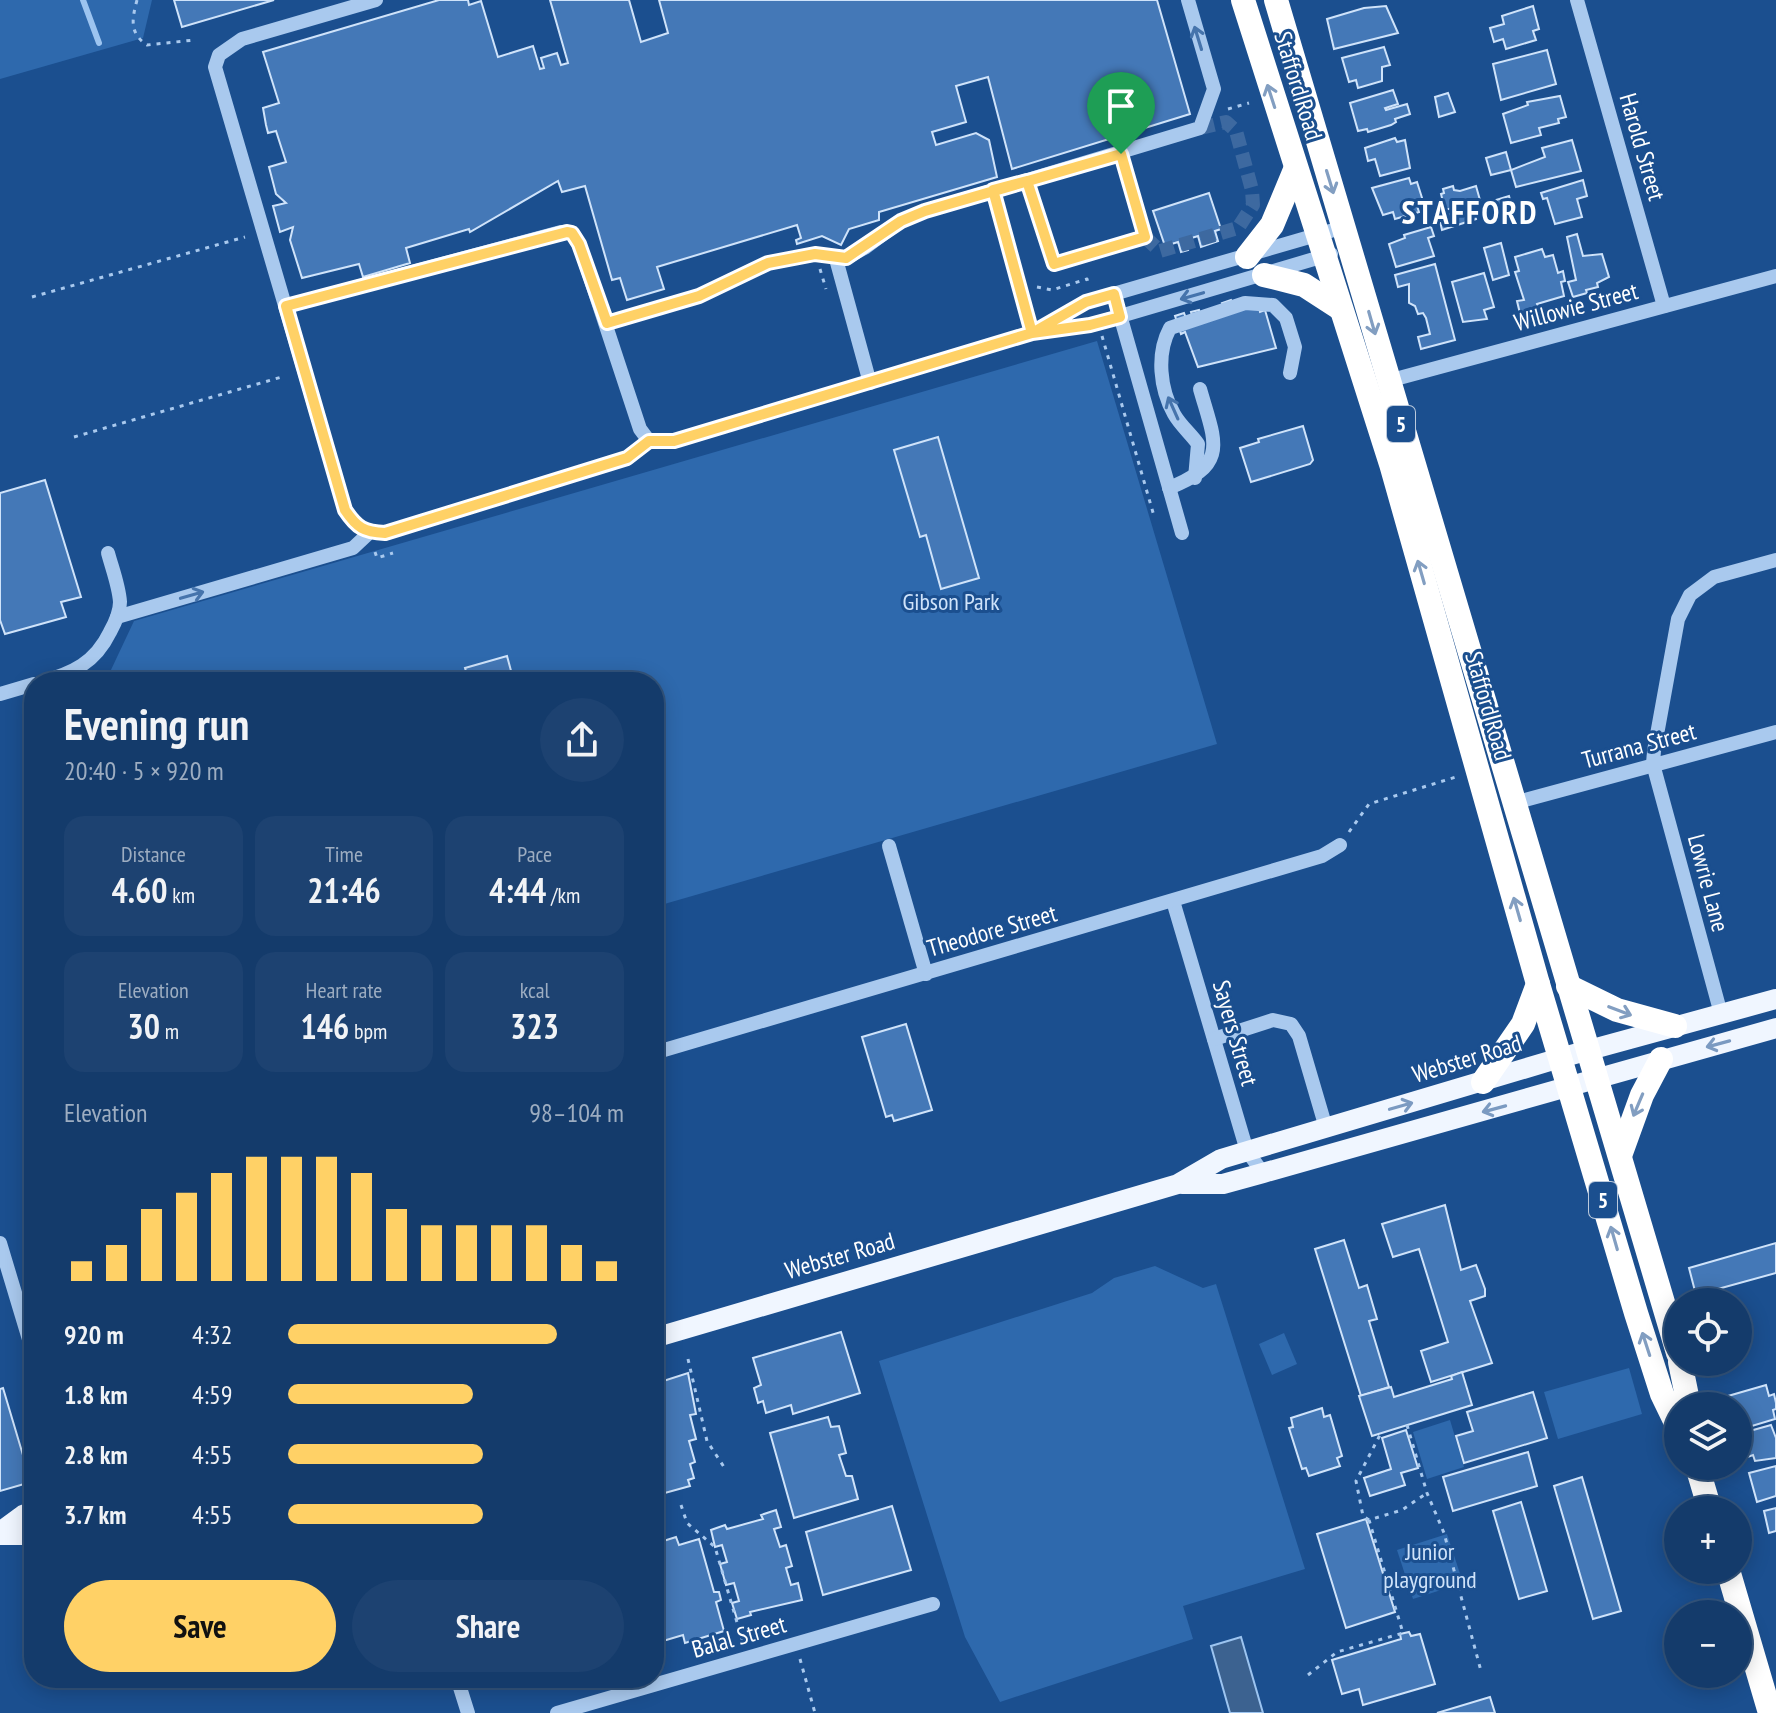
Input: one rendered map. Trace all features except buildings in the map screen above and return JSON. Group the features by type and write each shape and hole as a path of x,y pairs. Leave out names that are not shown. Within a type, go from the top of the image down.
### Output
{"highway":[{"name":"Stafford Road","path":"1243,0 1391,464 1538,984 1653,1367 1664,1393"},
{"name":"Stafford Road","path":"1276,0 1664,1304"},
{"path":"1295,170 1255,266 1304,285 1341,309"},
{"path":"1483,1082 1516,1035 1538,984"},
{"path":"1568,986 1617,1010 1675,1026"},
{"path":"1621,1153 1642,1095 1661,1059"},
{"path":"1732,1584 1770,1713"}],"main road":[{"name":"Webster Road","path":"664,1335 1178,1184 1221,1159 1247,1151 1560,1058 1776,999"},
{"name":"Webster Road","path":"1178,1184 1223,1184 1776,1028"},
{"path":"0,1534 24,1515"},
{"path":"0,1534 24,1535"}],"street":[{"path":"376,0 242,39 219,55 215,67 345,510 357,528 369,533 385,533 565,479 627,458 649,441 674,441 1032,333 1090,325 1120,317 1255,266 1347,238"},
{"path":"607,323 699,296 768,263 815,254 846,258 901,221 1200,128 1214,89 1188,0"},
{"name":"Harold Street","path":"1577,0 1664,306"},
{"path":"1027,181 1054,264 1145,237 1121,154"},
{"path":"993,190 1032,333"},
{"path":"286,306 572,233 579,244 607,323 640,429 649,441"},
{"path":"1032,333 1086,302 1255,266 1347,238"},
{"path":"836,259 870,383"},
{"name":"Willowie Street","path":"1388,381 1776,276"},
{"path":"1114,294 1182,533"},
{"path":"1195,478 1198,444 1174,416 1161,375 1160,364 1170,328 1245,303 1273,305 1286,318 1295,347 1290,373"},
{"path":"1169,488 1195,478 1208,466 1214,450 1200,389"},
{"path":"117,617 353,548 369,533"},
{"path":"70,672 95,657 117,617 120,602 108,553"},
{"path":"1653,764 1678,619 1690,595 1714,577 1776,560"},
{"path":"0,694 24,687"},
{"name":"Turrana Street","path":"1514,803 1776,732"},
{"name":"Lowrie Lane","path":"1653,764 1721,1014"},
{"name":"Theodore Street","path":"664,1050 1322,856 1340,845"},
{"path":"889,846 926,974"},
{"name":"Sayers Street","path":"1173,901 1247,1151 1263,1173"},
{"path":"1214,1039 1273,1020 1291,1024 1299,1036 1326,1128"},
{"path":"0,1243 24,1323"},
{"name":"Balal Street","path":"664,1682 933,1604"},
{"path":"460,1688 468,1713"},
{"name":"Balal Street","path":"557,1713 644,1688"}],"path":[{"path":"137,0 132,19 138,39 147,45 194,40"},
{"path":"1228,109 1249,103"},
{"path":"32,297 245,237"},
{"path":"1030,283 1035,282 1045,291 1087,279 1088,283"},
{"path":"1100,333 1154,516"},
{"path":"74,437 285,376"},
{"path":"1340,845 1369,804 1462,775"},
{"path":"688,1359 707,1441 726,1470"},
{"path":"1407,1425 1427,1493 1444,1533 1481,1671"},
{"path":"1308,1675 1337,1652 1403,1633 1369,1520 1363,1516 1356,1481 1381,1433"},
{"path":"1369,1520 1402,1510 1427,1493"},
{"path":"681,1505 687,1523 715,1547 748,1658"},
{"path":"795,1644 815,1713"}],"green space":[{"path":"0,0 152,0 143,38 0,79"},
{"name":"Gibson Park","path":"1097,341 1217,744 664,904 664,672 110,672 134,621"},
{"path":"1155,1266 1203,1288 1216,1284 1305,1569 1183,1606 1193,1639 1000,1702 965,1637 879,1361 1092,1293 1114,1278"},
{"path":"1284,1333 1297,1364 1272,1375 1259,1344"},
{"path":"1629,1368 1642,1414 1558,1439 1544,1392"},
{"path":"1450,1420 1464,1467 1427,1479 1413,1432"},
{"name":"Junior playground","path":"1447,1534 1463,1583 1413,1599 1397,1550"}],"shaded area":[{"path":"1241,1637 1263,1713 1230,1713 1211,1646"}],"waterway":[{"path":"83,0 99,43"}],"tunnel":[{"path":"1145,237 1160,251 1238,228 1253,205 1236,131 1226,122 1200,128"}],"district":[{"name":"STAFFORD","path":"1470,213"}],"route":[{"path":"1121,154 993,190 925,211 901,221 846,258 815,254 768,263 699,296 607,323 579,244 572,233 567,232 286,306 345,510 357,528 369,533 385,533 627,458 649,441 674,441 1032,333 1090,325 1120,317 1114,294 1086,302 1032,333 993,190 1027,181 1054,264 1145,237 1121,154"}]}
